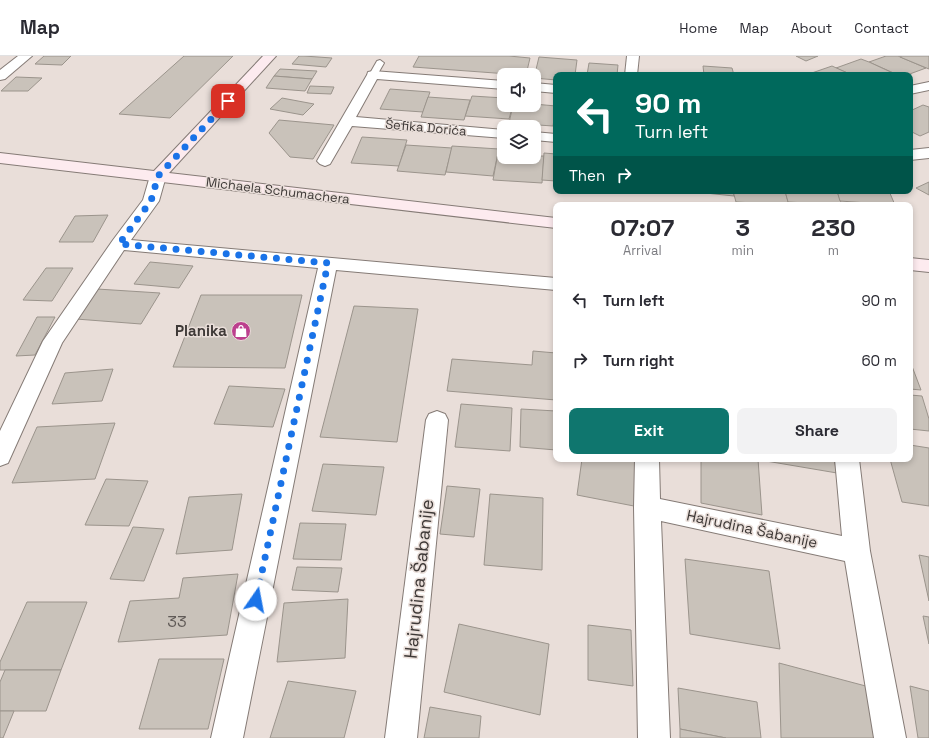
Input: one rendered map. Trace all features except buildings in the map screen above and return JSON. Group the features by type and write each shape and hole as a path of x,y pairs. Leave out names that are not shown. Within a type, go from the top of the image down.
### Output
{"main road":[{"path":"158,176 270,56"},
{"name":"Michaela Schumachera","path":"0,158 553,223"},
{"path":"913,264 929,266"}],"street":[{"path":"0,76 26,56"},
{"path":"631,72 633,56"},
{"path":"325,160 376,69 497,84"},
{"path":"913,89 929,86"},
{"path":"541,88 553,89"},
{"name":"Šefika Dorića","path":"348,121 497,133"},
{"path":"541,137 553,138"},
{"path":"913,155 929,153"},
{"path":"0,456 53,341 119,244 151,201 158,176"},
{"path":"119,244 553,284"},
{"path":"227,738 328,263"},
{"name":"Hajrudina Šabanije","path":"401,738 436,420"},
{"path":"647,462 654,738"},
{"path":"848,462 857,550 890,738"},
{"name":"Hajrudina Šabanije","path":"647,507 857,550"}],"place":[{"name":"Planika","path":"241,331"}],"route":[{"path":"228,101 158,176 151,201 119,244 328,263 256,600"}]}
